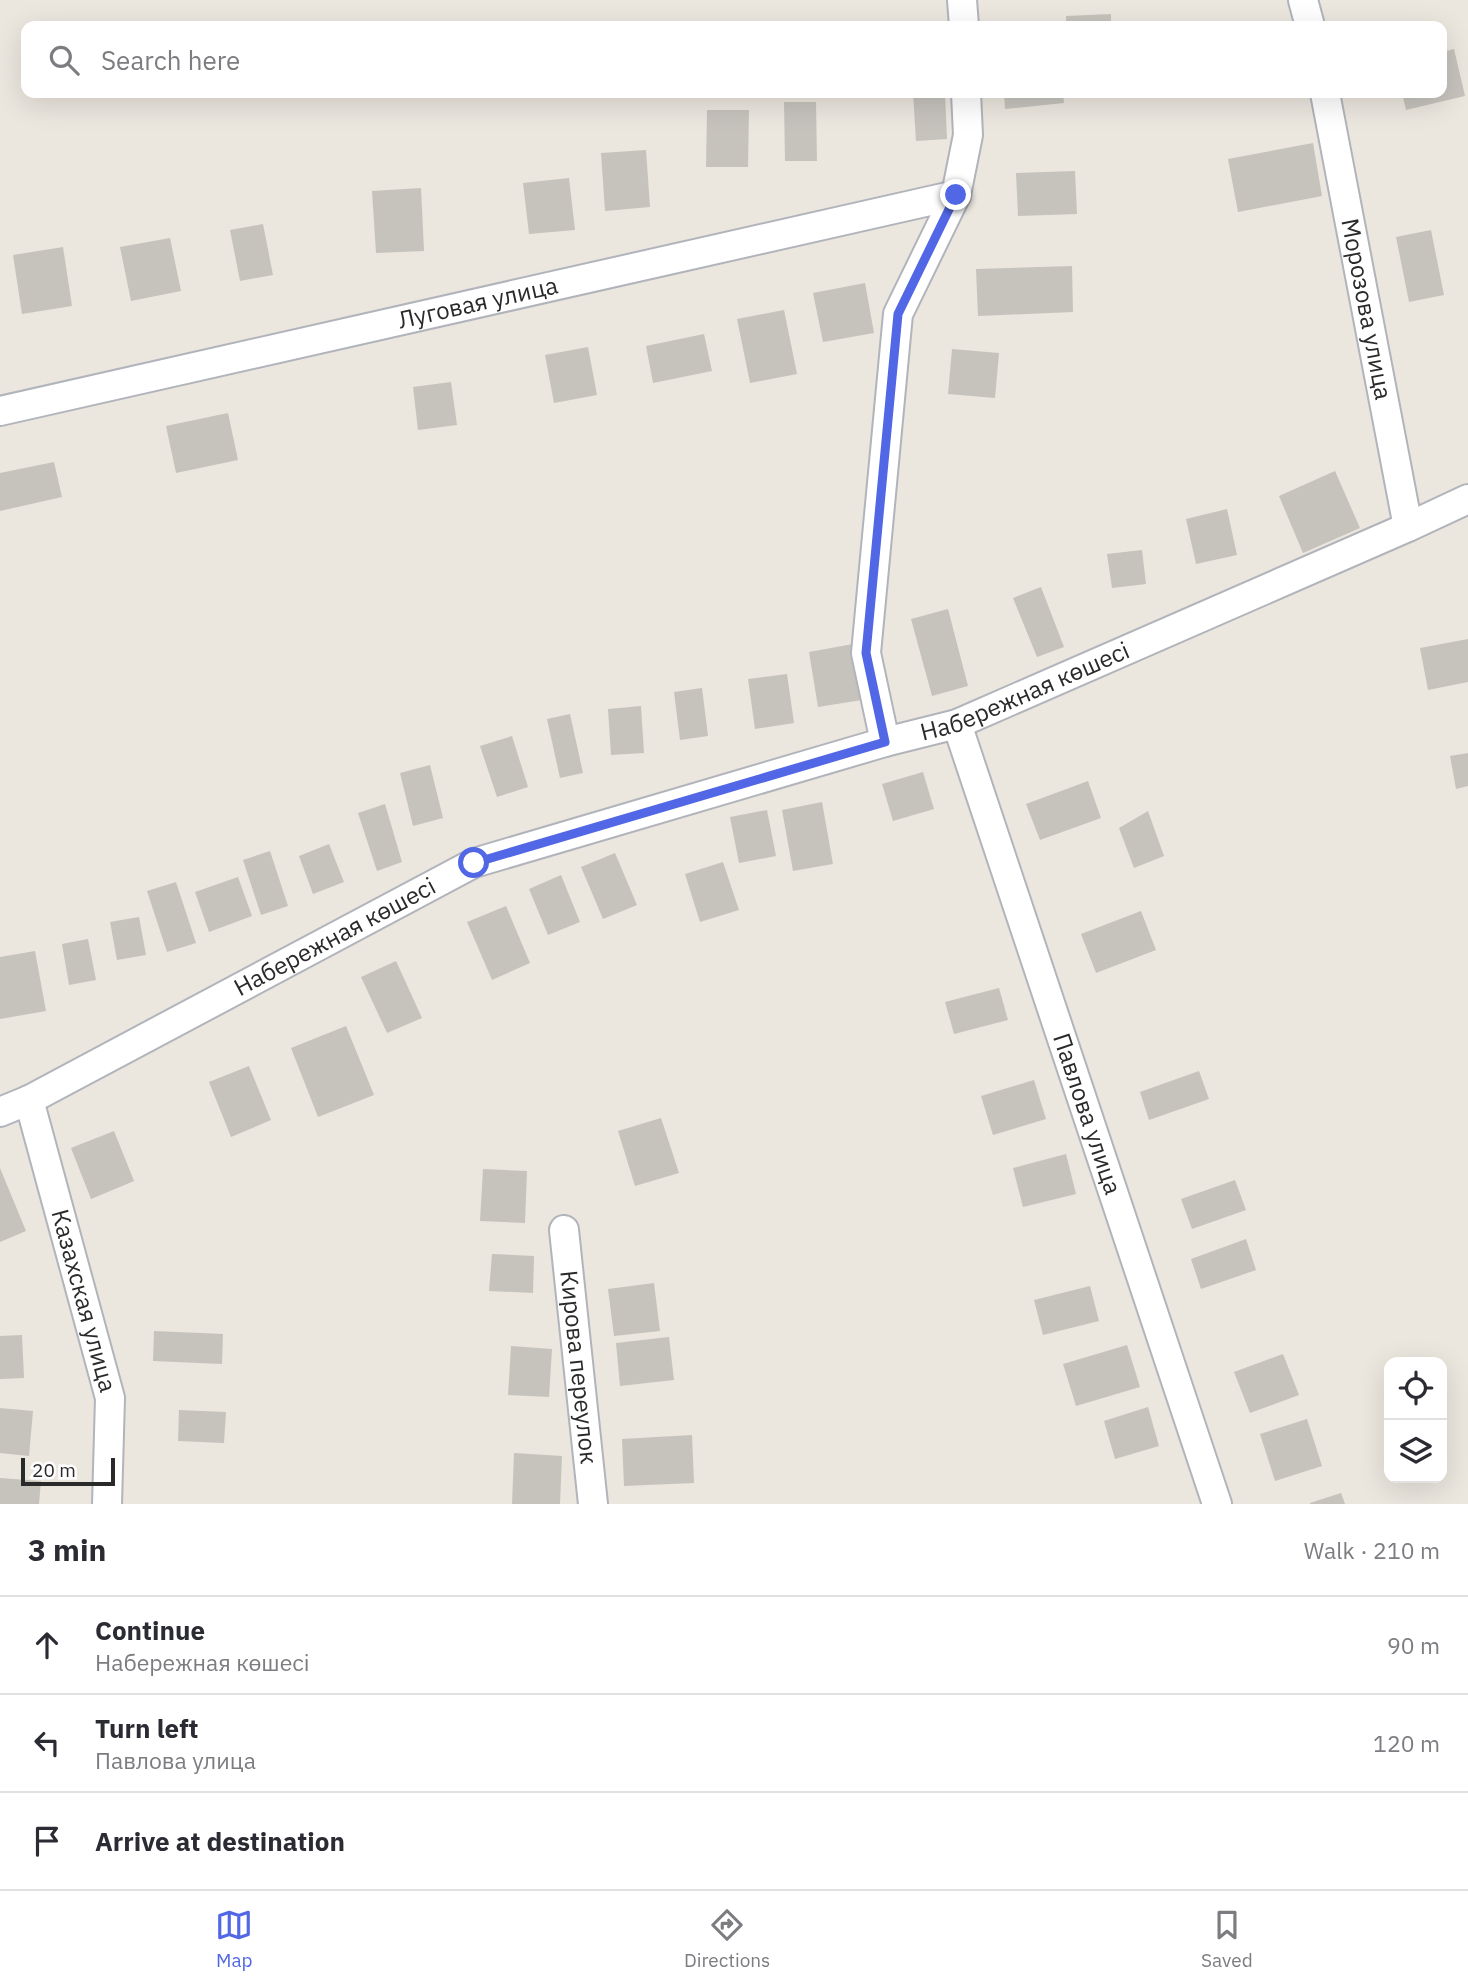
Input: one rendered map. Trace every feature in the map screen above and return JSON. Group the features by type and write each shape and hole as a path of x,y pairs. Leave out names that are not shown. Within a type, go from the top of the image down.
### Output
{"street":[{"path":"962,0 964,21"},
{"path":"1303,0 1309,21"},
{"path":"885,742 866,653 898,314 956,195 968,135 966,98"},
{"name":"Морозова улица","path":"1326,98 1408,527"},
{"name":"Луговая улица","path":"0,411 956,195"},
{"name":"Набережная көшесі","path":"0,1112 29,1100 474,863 885,742 957,724 1468,499"},
{"name":"Павлова улица","path":"957,724 1217,1504"},
{"name":"Казахская улица","path":"29,1100 110,1398 107,1504"},
{"name":"Кирова переулок","path":"564,1230 593,1504"}],"building":[{"path":"1111,14 1111,21 1066,21 1066,16"},
{"path":"1454,49 1465,96 1406,110 1403,98 1447,98 1447,51"},
{"path":"913,98 945,98 947,139 916,141"},
{"path":"1004,98 1064,98 1064,103 1005,109"},
{"path":"784,102 816,102 817,161 785,161"},
{"path":"707,110 749,110 748,167 706,167"},
{"path":"1313,143 1322,196 1238,212 1228,159"},
{"path":"646,150 650,207 605,211 601,153"},
{"path":"1075,171 1077,214 1018,216 1016,173"},
{"path":"569,178 575,230 529,234 523,183"},
{"path":"421,188 424,251 376,253 372,191"},
{"path":"263,224 273,275 240,281 230,230"},
{"path":"1431,230 1444,295 1409,302 1396,237"},
{"path":"170,238 181,291 131,301 120,247"},
{"path":"63,247 72,306 22,314 13,255"},
{"path":"1072,266 1073,312 978,316 976,269"},
{"path":"865,283 874,333 823,342 813,293"},
{"path":"784,310 797,374 750,383 737,319"},
{"path":"704,334 712,371 653,383 646,346"},
{"path":"588,347 597,395 554,403 545,355"},
{"path":"952,349 999,353 995,398 948,394"},
{"path":"451,382 457,425 418,430 413,387"},
{"path":"228,413 238,460 176,473 166,426"},
{"path":"54,462 62,497 0,511 0,473"},
{"path":"1335,471 1360,528 1303,553 1279,496"},
{"path":"1227,509 1237,555 1196,564 1186,519"},
{"path":"1142,550 1146,584 1112,588 1107,554"},
{"path":"1041,587 1064,647 1037,657 1013,598"},
{"path":"948,609 968,686 932,696 911,619"},
{"path":"1468,639 1468,682 1428,690 1420,648"},
{"path":"853,644 862,700 818,707 809,652"},
{"path":"787,674 794,723 755,729 748,679"},
{"path":"702,688 708,736 680,740 674,692"},
{"path":"641,706 644,753 611,755 608,709"},
{"path":"570,714 583,773 560,778 547,719"},
{"path":"512,736 528,787 497,797 480,746"},
{"path":"1468,753 1468,786 1456,789 1450,756"},
{"path":"430,765 443,818 413,826 400,773"},
{"path":"923,772 934,809 893,821 882,784"},
{"path":"1088,781 1101,818 1040,840 1026,804"},
{"path":"822,802 833,864 793,871 782,810"},
{"path":"385,804 402,862 377,871 358,813"},
{"path":"767,810 776,856 739,863 730,817"},
{"path":"1148,811 1164,856 1134,868 1119,828"},
{"path":"329,844 344,882 313,894 299,856"},
{"path":"270,851 288,906 261,915 243,860"},
{"path":"615,853 637,905 603,919 581,867"},
{"path":"723,862 739,910 700,922 685,874"},
{"path":"561,875 580,922 548,935 529,889"},
{"path":"238,877 252,916 209,932 195,892"},
{"path":"176,882 196,943 167,952 147,891"},
{"path":"506,906 530,963 492,980 467,922"},
{"path":"1141,911 1156,950 1096,973 1081,934"},
{"path":"139,917 146,955 117,960 110,922"},
{"path":"88,939 96,980 69,985 62,944"},
{"path":"35,951 46,1011 0,1019 0,957"},
{"path":"396,961 422,1018 387,1033 361,977"},
{"path":"999,988 1008,1020 954,1034 945,1002"},
{"path":"346,1026 374,1095 318,1117 291,1048"},
{"path":"249,1066 271,1120 231,1137 209,1082"},
{"path":"1199,1071 1209,1099 1149,1120 1140,1092"},
{"path":"1034,1080 1046,1119 993,1135 981,1096"},
{"path":"661,1118 679,1173 635,1186 618,1131"},
{"path":"114,1131 134,1181 91,1199 71,1148"},
{"path":"1066,1154 1076,1194 1023,1207 1013,1168"},
{"path":"0,1168 26,1231 0,1242"},
{"path":"483,1169 527,1171 525,1223 480,1221"},
{"path":"1235,1180 1246,1210 1192,1229 1181,1199"},
{"path":"1246,1239 1256,1270 1201,1289 1191,1259"},
{"path":"492,1254 534,1256 533,1293 489,1291"},
{"path":"654,1283 660,1331 614,1336 608,1289"},
{"path":"1090,1286 1099,1321 1043,1335 1034,1300"},
{"path":"154,1331 223,1334 222,1364 153,1361"},
{"path":"22,1335 24,1378 0,1379 0,1336"},
{"path":"669,1337 674,1380 620,1386 616,1343"},
{"path":"1127,1345 1140,1387 1076,1406 1063,1364"},
{"path":"511,1346 552,1349 549,1397 508,1395"},
{"path":"1283,1354 1299,1395 1250,1413 1234,1372"},
{"path":"1148,1407 1159,1446 1115,1459 1104,1421"},
{"path":"0,1408 33,1411 29,1456 0,1453"},
{"path":"179,1410 226,1412 224,1443 178,1441"},
{"path":"1307,1419 1322,1466 1275,1481 1260,1434"},
{"path":"692,1435 694,1483 624,1486 622,1439"},
{"path":"514,1453 562,1456 560,1504 512,1504"},
{"path":"0,1478 41,1481 39,1504 0,1504"},
{"path":"1341,1493 1345,1504 1310,1504 1310,1503"}],"route":[{"path":"474,863 885,742 866,653 898,314 956,195"}]}
